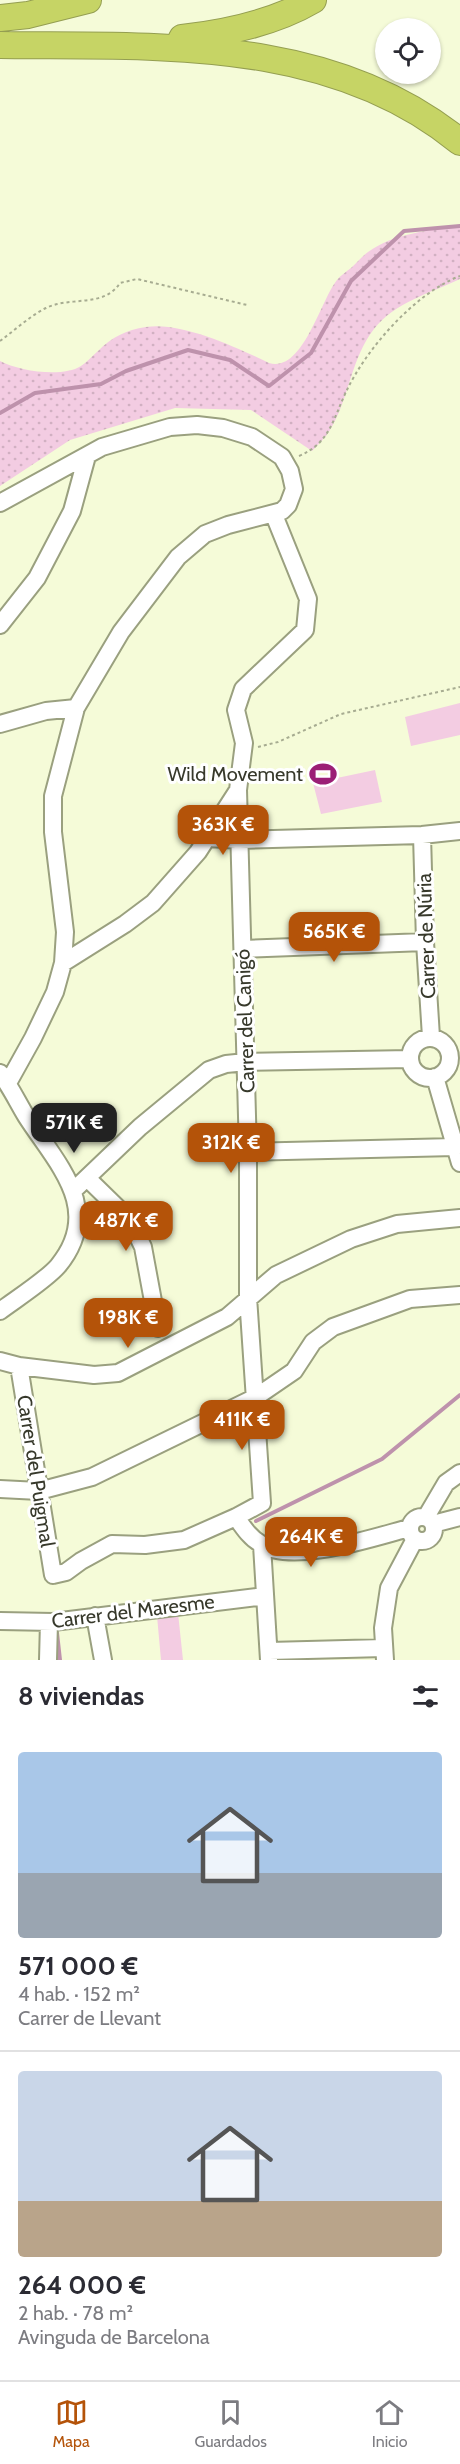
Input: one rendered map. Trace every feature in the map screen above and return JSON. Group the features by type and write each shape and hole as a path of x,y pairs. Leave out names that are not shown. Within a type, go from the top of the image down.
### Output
{"highway":[{"path":"0,18 28,15 88,0"},
{"path":"113,46 195,37 238,29 273,18 313,0"},
{"path":"0,45 113,46 225,51 287,60 340,75 389,97 449,132 460,142"}],"street":[{"path":"0,503 102,447 170,427 197,425 252,437 282,457 290,471 294,489 288,505 274,515 228,525 206,534 178,557 121,632 76,708 52,796 53,832 65,932 63,963 55,992 33,1038 4,1078 74,1190 77,1214 73,1242 57,1267 0,1311"},
{"path":"0,625 38,578 72,511 87,456"},
{"path":"63,963 153,903 208,838 238,789 244,742 236,710 243,689 305,630 308,598 274,515"},
{"path":"0,724 46,711 76,708"},
{"name":"Carrer del Canigó","path":"238,789 248,1152 248,1298 256,1397"},
{"path":"208,838 240,840 422,835 460,831"},
{"name":"Carrer de Núria","path":"422,835 431,1037"},
{"path":"243,949 425,942"},
{"path":"431,1037 443,1042 450,1053 449,1066 446,1071 435,1077 420,1075 412,1068 410,1059 414,1045 424,1038 431,1037"},
{"path":"74,1190 140,1127 209,1070 226,1064 246,1062 410,1059"},
{"path":"435,1077 460,1163"},
{"path":"248,1152 455,1146"},
{"path":"87,1178 130,1220 143,1247 158,1328"},
{"path":"0,1361 19,1366 94,1375 118,1373 227,1317 276,1275 351,1239 397,1224 460,1218"},
{"path":"0,1489 39,1491 92,1477 256,1397 294,1371 313,1342 333,1327 410,1299 460,1295"},
{"name":"Carrer del Puigmal","path":"19,1366 53,1575 66,1572 112,1544 145,1545 184,1540 236,1517"},
{"path":"256,1397 262,1503 236,1517 246,1532 262,1545 273,1549 316,1551 412,1534 422,1541 429,1539 434,1532 430,1521 446,1484 460,1473"},
{"path":"430,1521 460,1517"},
{"path":"262,1545 269,1655 385,1654 383,1628 389,1588 412,1534"},
{"name":"Carrer del Maresme","path":"0,1621 49,1622 265,1596"},
{"path":"95,1616 102,1660"},
{"path":"48,1660 49,1622"}],"path":[{"path":"312,451 330,430 346,392 381,337 404,314 447,281 460,276"},
{"path":"0,341 47,307 103,297 114,293 120,283 137,279 247,305"},
{"path":"244,742 257,747 278,742 341,714 460,687"}],"shaded area":[{"path":"460,225 460,279 403,305 374,329 360,353 336,418 328,433 312,451 251,410 175,408 70,440 0,486 0,361 18,368 40,372 73,370 114,338 139,328 160,326 209,337 269,363 281,363 292,357 301,347 337,280 366,254 400,237"},
{"path":"460,703 460,735 411,746 405,717"},
{"path":"375,770 382,802 321,814 313,783"},
{"path":"178,1613 183,1660 161,1660 157,1616"}],"waterway":[{"path":"0,413 35,393 101,384 126,371 188,350 230,360 269,386 311,353 351,281 404,231 460,226"},
{"path":"256,1521 382,1459 460,1395"},
{"path":"57,1633 60,1660"}],"place":[{"name":"Wild Movement","path":"323,774"}]}
